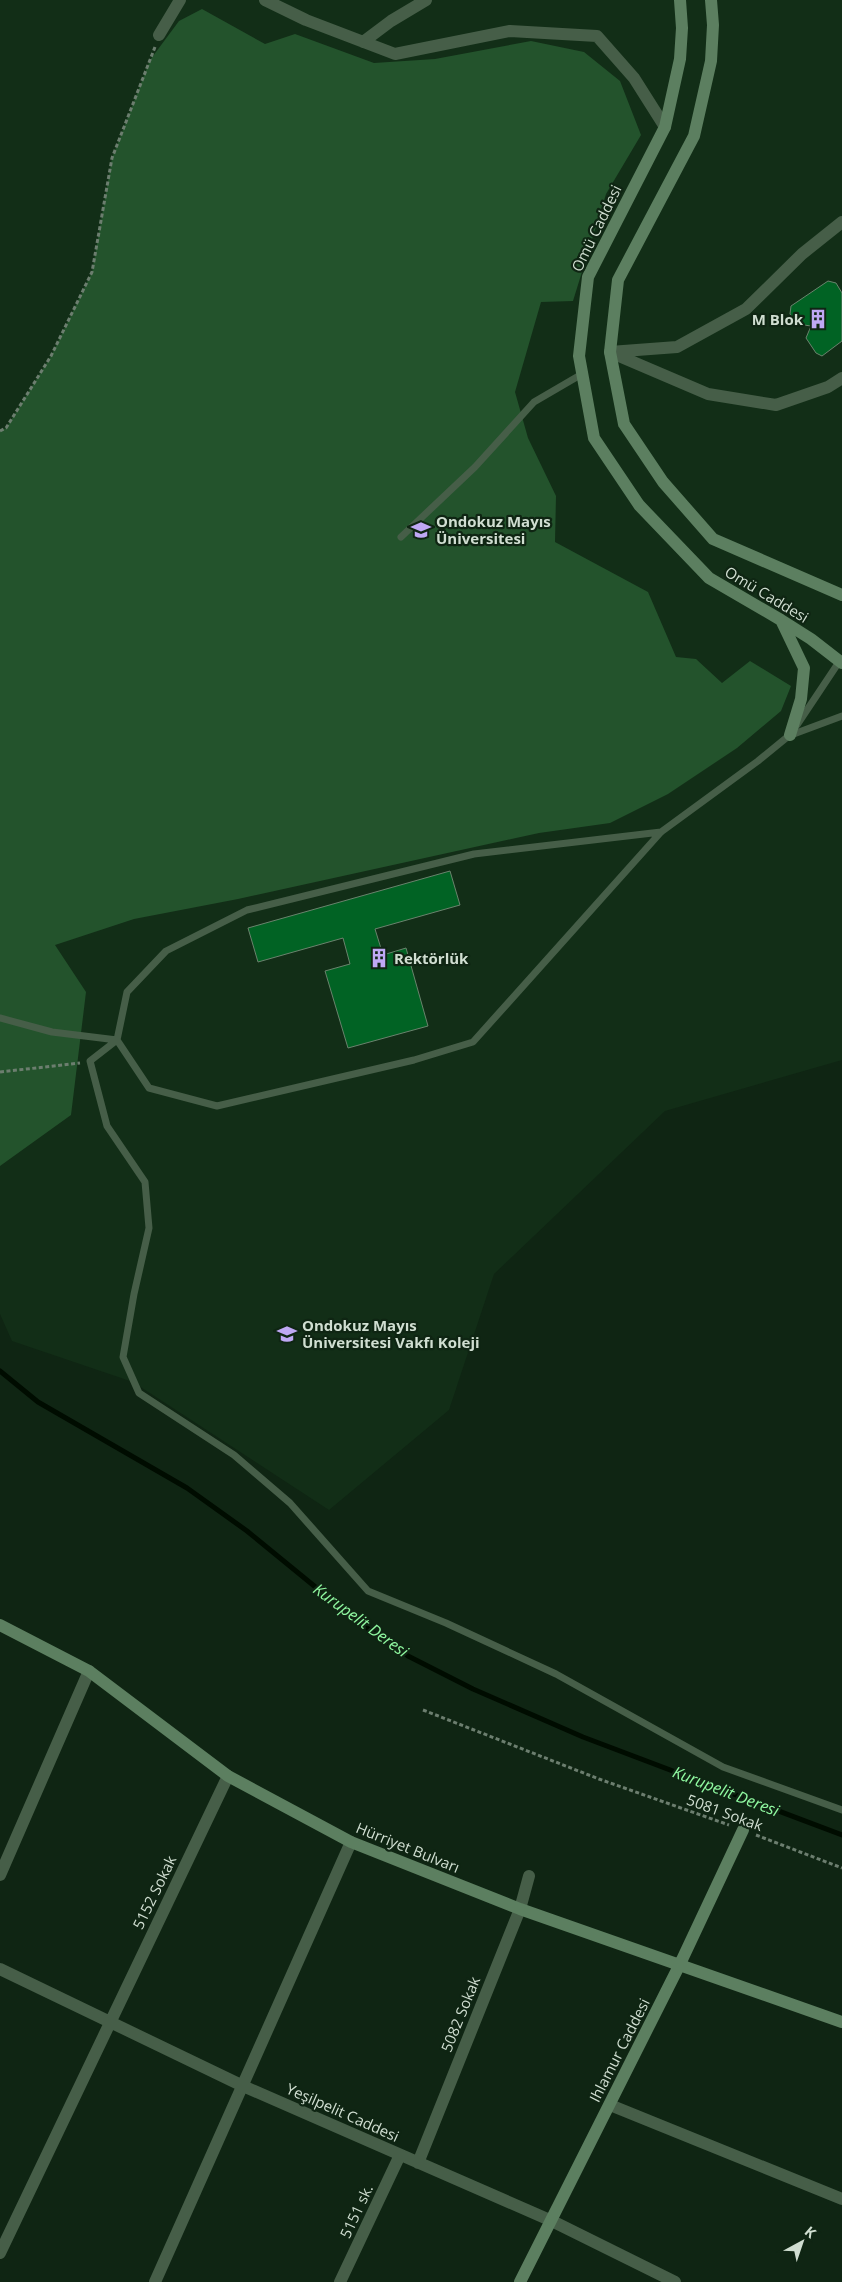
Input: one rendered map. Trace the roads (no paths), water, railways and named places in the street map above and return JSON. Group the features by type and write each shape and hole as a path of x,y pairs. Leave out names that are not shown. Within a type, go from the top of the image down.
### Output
{"street":[{"path":"159,35 180,0"},
{"path":"265,0 288,6 363,42 395,54 510,31 597,36 634,78 665,126"},
{"path":"363,42 426,0"},
{"name":"Omü Caddesi","path":"680,0 682,28 680,59 665,126 588,277 579,356 594,438 640,505 709,578 781,620 841,661"},
{"name":"Omü Caddesi","path":"711,0 713,25 711,61 694,136 618,280 610,352 624,424 663,482 712,539 840,591"},
{"path":"610,352 677,347 746,309 802,254 842,222"},
{"path":"610,352 708,394 776,405 828,387 842,378"},
{"path":"781,620 804,668 801,699 790,735"},
{"name":"Hürriyet Bulvarı","path":"0,1625 89,1671 228,1776 351,1842 520,1909 842,2022"},
{"path":"0,1875 89,1671"},
{"name":"5152 Sokak","path":"0,2253 228,1776"},
{"name":"Ihlamur Caddesi","path":"520,2282 680,1964 743,1830"},
{"path":"155,2282 351,1842"},
{"name":"5082 Sokak","path":"418,2163 520,1909 529,1876"},
{"name":"Yeşilpelit Caddesi","path":"0,1968 243,2086 552,2221 675,2282"},
{"path":"610,2105 842,2199"},
{"name":"5151 sk.","path":"340,2282 400,2155"}],"lane":[{"path":"401,538 475,467 534,402 582,374"},
{"path":"790,735 841,661"},
{"path":"0,1018 52,1032 117,1040 149,1088 217,1106 414,1060 473,1042 661,832 790,735 842,716"},
{"path":"661,832 474,854 247,910 166,951 127,992 117,1040 90,1061 107,1126 145,1182 149,1228 134,1294 123,1357 139,1393 234,1455 290,1503 368,1591 446,1623 556,1674 723,1767 842,1810"}],"waterway":[{"name":"Kurupelit Deresi","path":"0,1371 38,1402 187,1488 247,1531 357,1621 408,1656 473,1689 583,1737 842,1835"}],"place":[{"name":"M Blok","path":"818,319"},
{"name":"Ondokuz Mayıs Üniversitesi","path":"421,530"},
{"name":"Rektörlük","path":"379,958"},
{"name":"Ondokuz Mayıs Üniversitesi Vakfı Koleji","path":"287,1334"}]}
